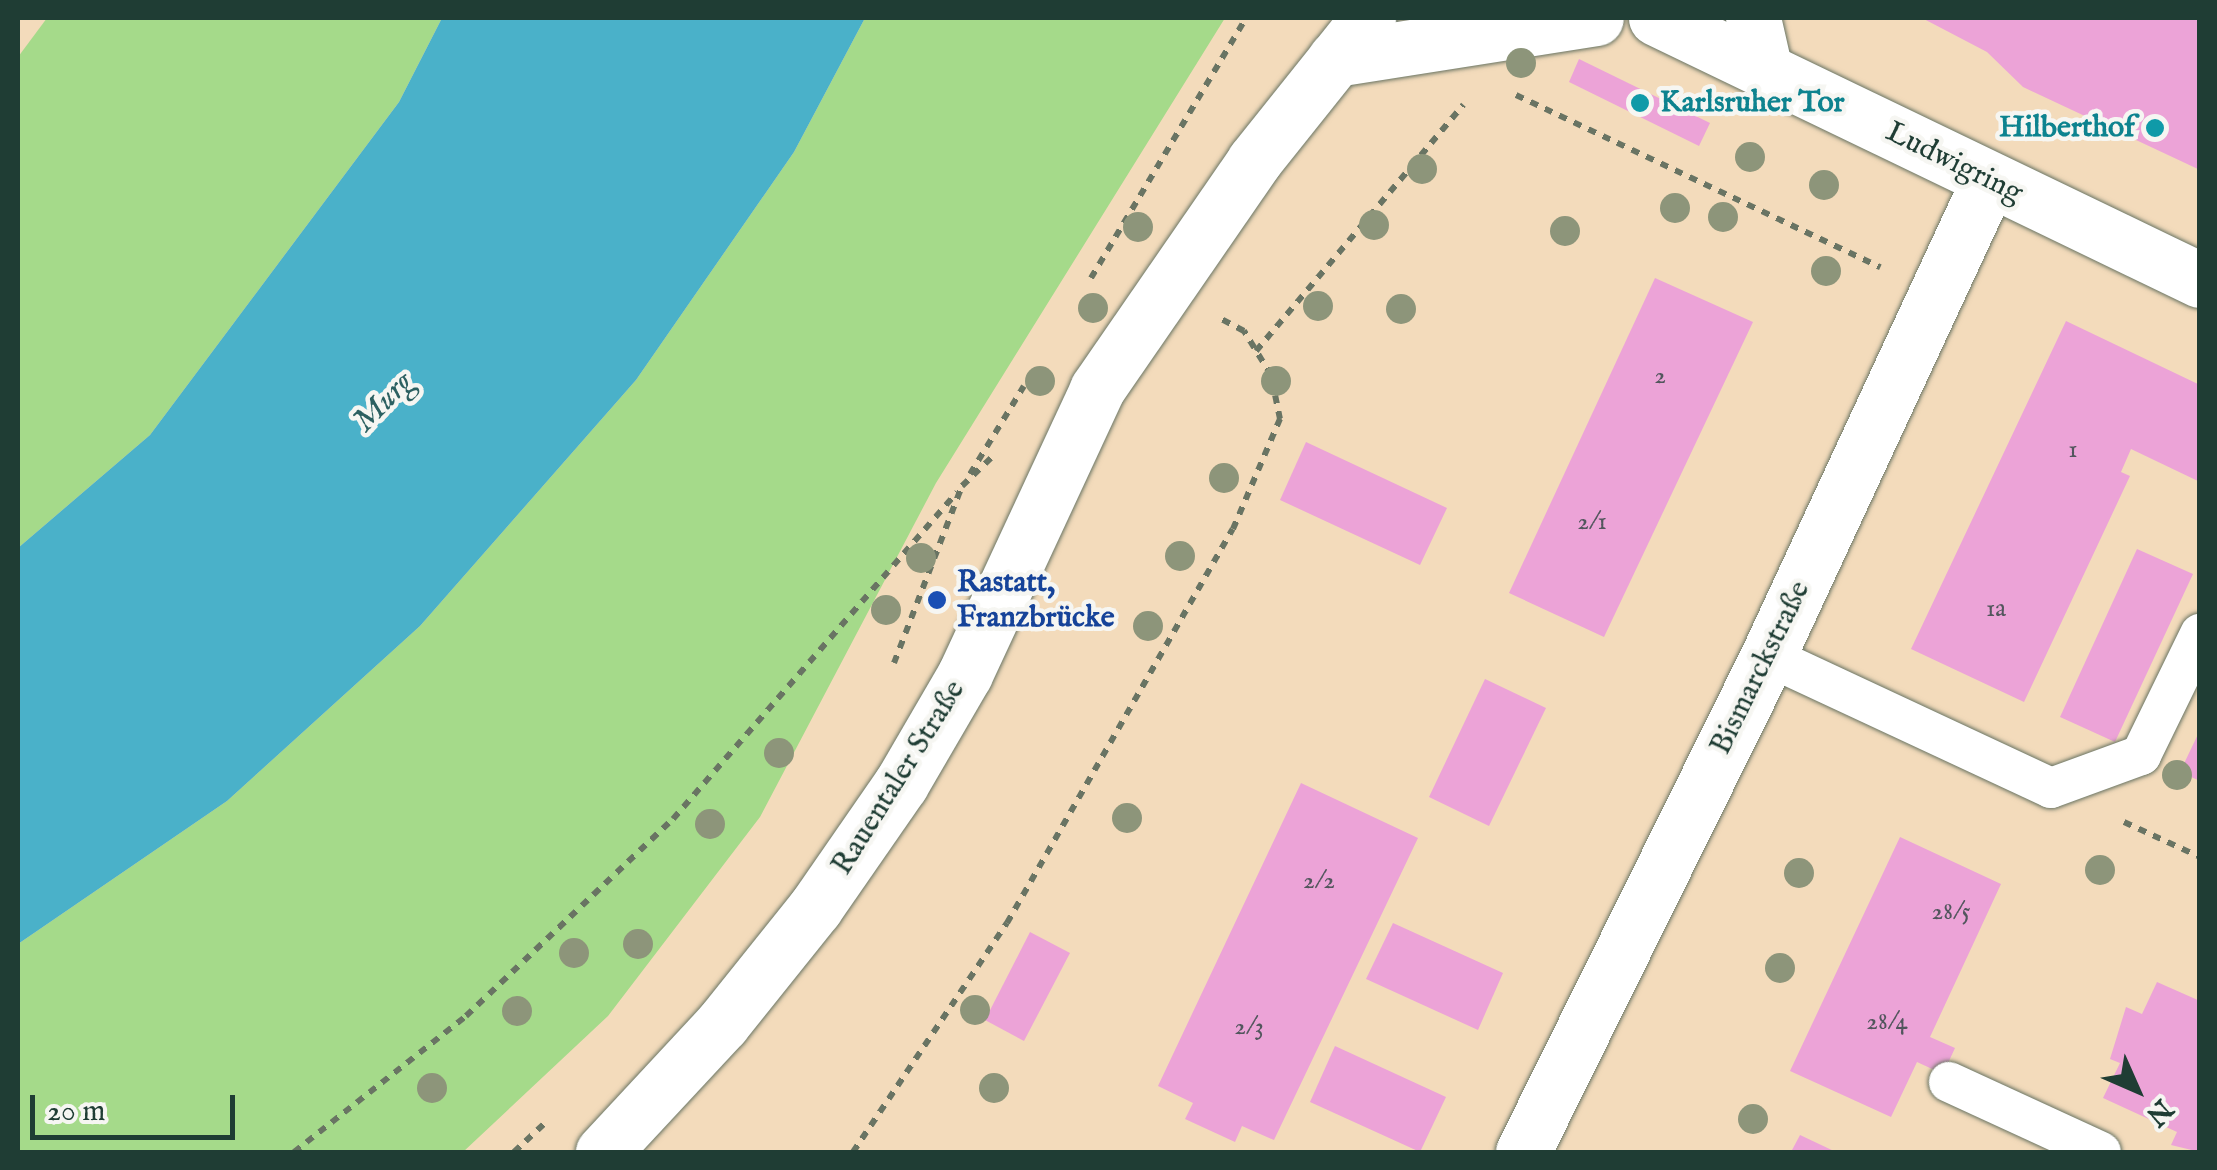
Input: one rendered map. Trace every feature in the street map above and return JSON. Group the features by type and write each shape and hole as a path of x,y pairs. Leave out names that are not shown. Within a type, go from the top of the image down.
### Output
{"street":[{"name":"Rauentaler Straße","path":"602,1152 722,1024 815,908 901,784 965,674 1097,389 1333,38 1368,18"},
{"path":"1333,38 1596,18"},
{"name":"Ludwigring","path":"1656,18 2200,280"},
{"path":"1753,18 1766,72"},
{"name":"Bismarckstraße","path":"1524,1152 1768,656 1989,180"}],"lane":[{"path":"1768,656 2051,788 2141,755 2200,634"},
{"path":"1949,1082 2101,1152"}],"path":[{"path":"1088,282 1246,18"},
{"path":"1501,82 1524,102 1935,293"},
{"path":"1256,351 1465,102"},
{"path":"853,1152 1007,923 1233,529 1280,419 1271,375 1244,332 1164,285"},
{"path":"294,1152 466,1016 673,819 962,486 1036,367"},
{"path":"886,682 962,486"},
{"path":"2120,820 2200,858"},
{"path":"514,1152 557,1111"}],"green space":[{"path":"47,18 442,18 399,102 150,435 18,548 18,57"},
{"path":"865,18 1225,18 936,483 760,817 608,1016 463,1152 18,1152 18,944 227,801 420,626 636,380 794,152"}],"water":[{"name":"Murg","path":"442,18 865,18 794,152 636,380 420,626 227,801 18,944 18,548 150,435 399,102"}],"building":[{"name":"Hilberthof","path":"1922,18 2200,18 2200,170 2023,87 1987,52"},
{"name":"Karlsruher Tor","path":"1579,59 1710,123 1699,146 1569,82"},
{"path":"1655,278 1753,322 1604,637 1509,593"},
{"path":"2066,321 2200,385 2200,482 2131,449 2121,472 2130,476 2024,702 1911,649"},
{"path":"1306,442 1447,508 1420,565 1280,500"},
{"path":"2137,549 2193,574 2115,742 2060,717"},
{"path":"1485,679 1546,708 1489,826 1429,797"},
{"path":"2200,730 2200,781 2180,772"},
{"path":"1301,783 1418,838 1274,1140 1242,1126 1235,1142 1185,1119 1193,1103 1158,1086"},
{"path":"1900,837 2001,884 1930,1037 1955,1048 1943,1074 1917,1062 1891,1117 1790,1071"},
{"path":"1393,923 1503,973 1478,1030 1366,979"},
{"path":"1030,932 1070,953 1024,1041 985,1020"},
{"path":"2157,982 2200,1001 2200,1152 2171,1145 2177,1132 2103,1098 2120,1063 2110,1059 2126,1007 2142,1014"},
{"path":"1335,1046 1446,1097 1420,1152 1310,1102"},
{"path":"1800,1135 1836,1152 1791,1152"}],"place":[{"name":"Karlsruher Tor","path":"1640,103"},
{"name":"Hilberthof","path":"2155,128"},
{"name":"Rastatt, Franzbrücke","path":"937,600"}]}
